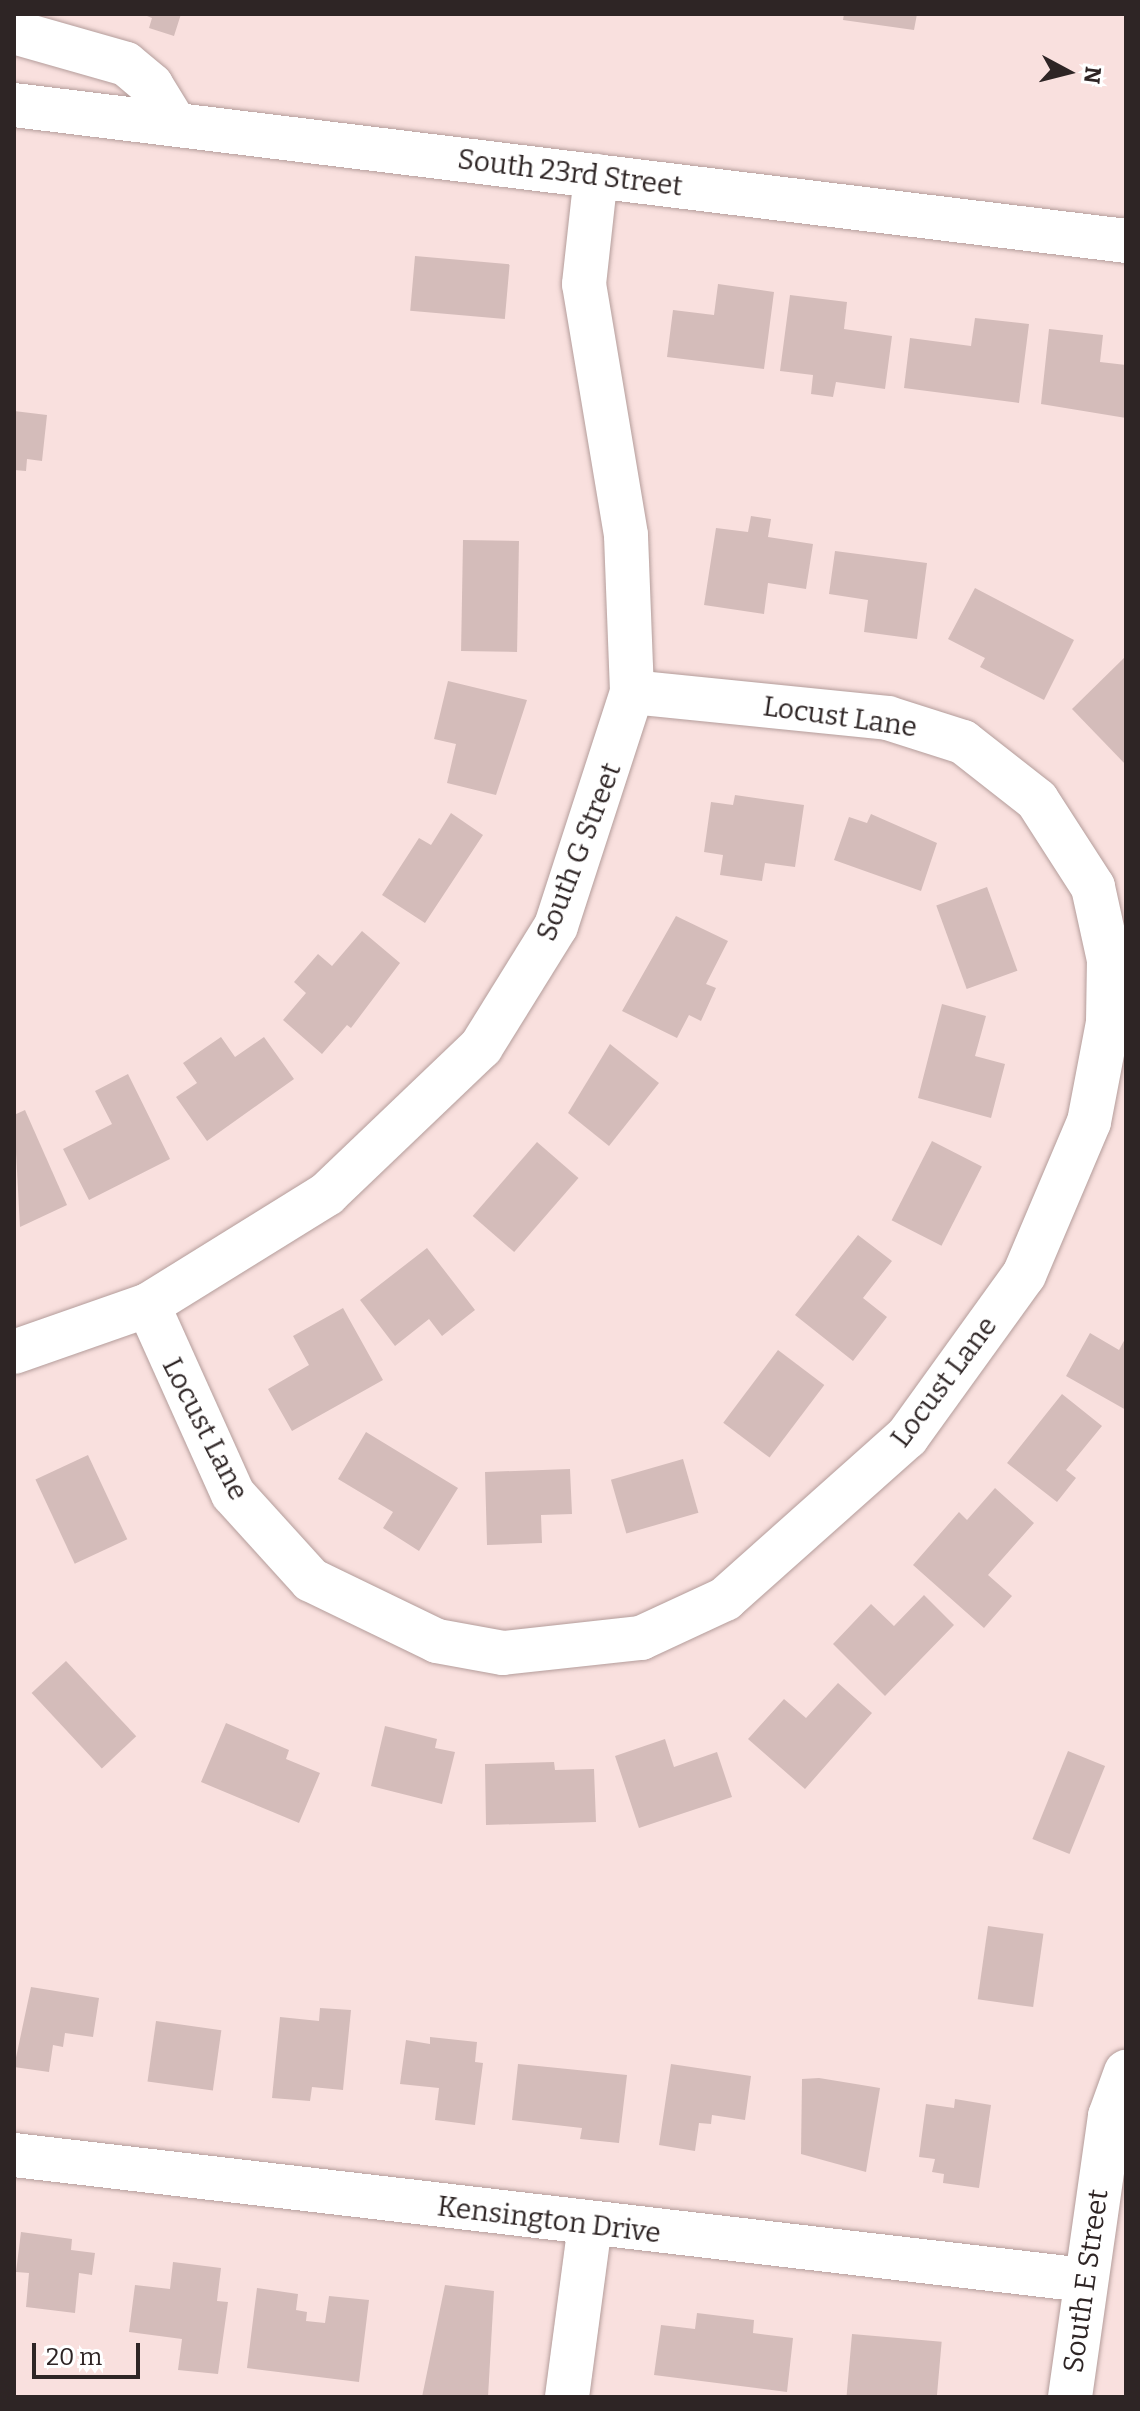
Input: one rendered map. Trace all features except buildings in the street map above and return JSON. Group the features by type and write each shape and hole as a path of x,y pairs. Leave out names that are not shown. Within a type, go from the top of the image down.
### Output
{"street":[{"path":"14,32 126,64 151,85 175,124"},
{"name":"South 23rd Street","path":"14,105 1126,241"},
{"name":"South G Street","path":"14,1352 148,1305 327,1194 481,1047 556,926 632,692 626,535 584,284 596,176"},
{"name":"Locust Lane","path":"148,1305 233,1494 329,1593 437,1641 503,1653 641,1638 761,1573 907,1437 1047,1233 1112,1082 1109,960 1093,887 1062,829 990,759 888,718 632,692"},
{"name":"South E Street","path":"1070,2397 1110,2116 1126,2072"},
{"name":"Kensington Drive","path":"14,2155 590,2225 1085,2280"},
{"path":"567,2397 590,2225"}]}
